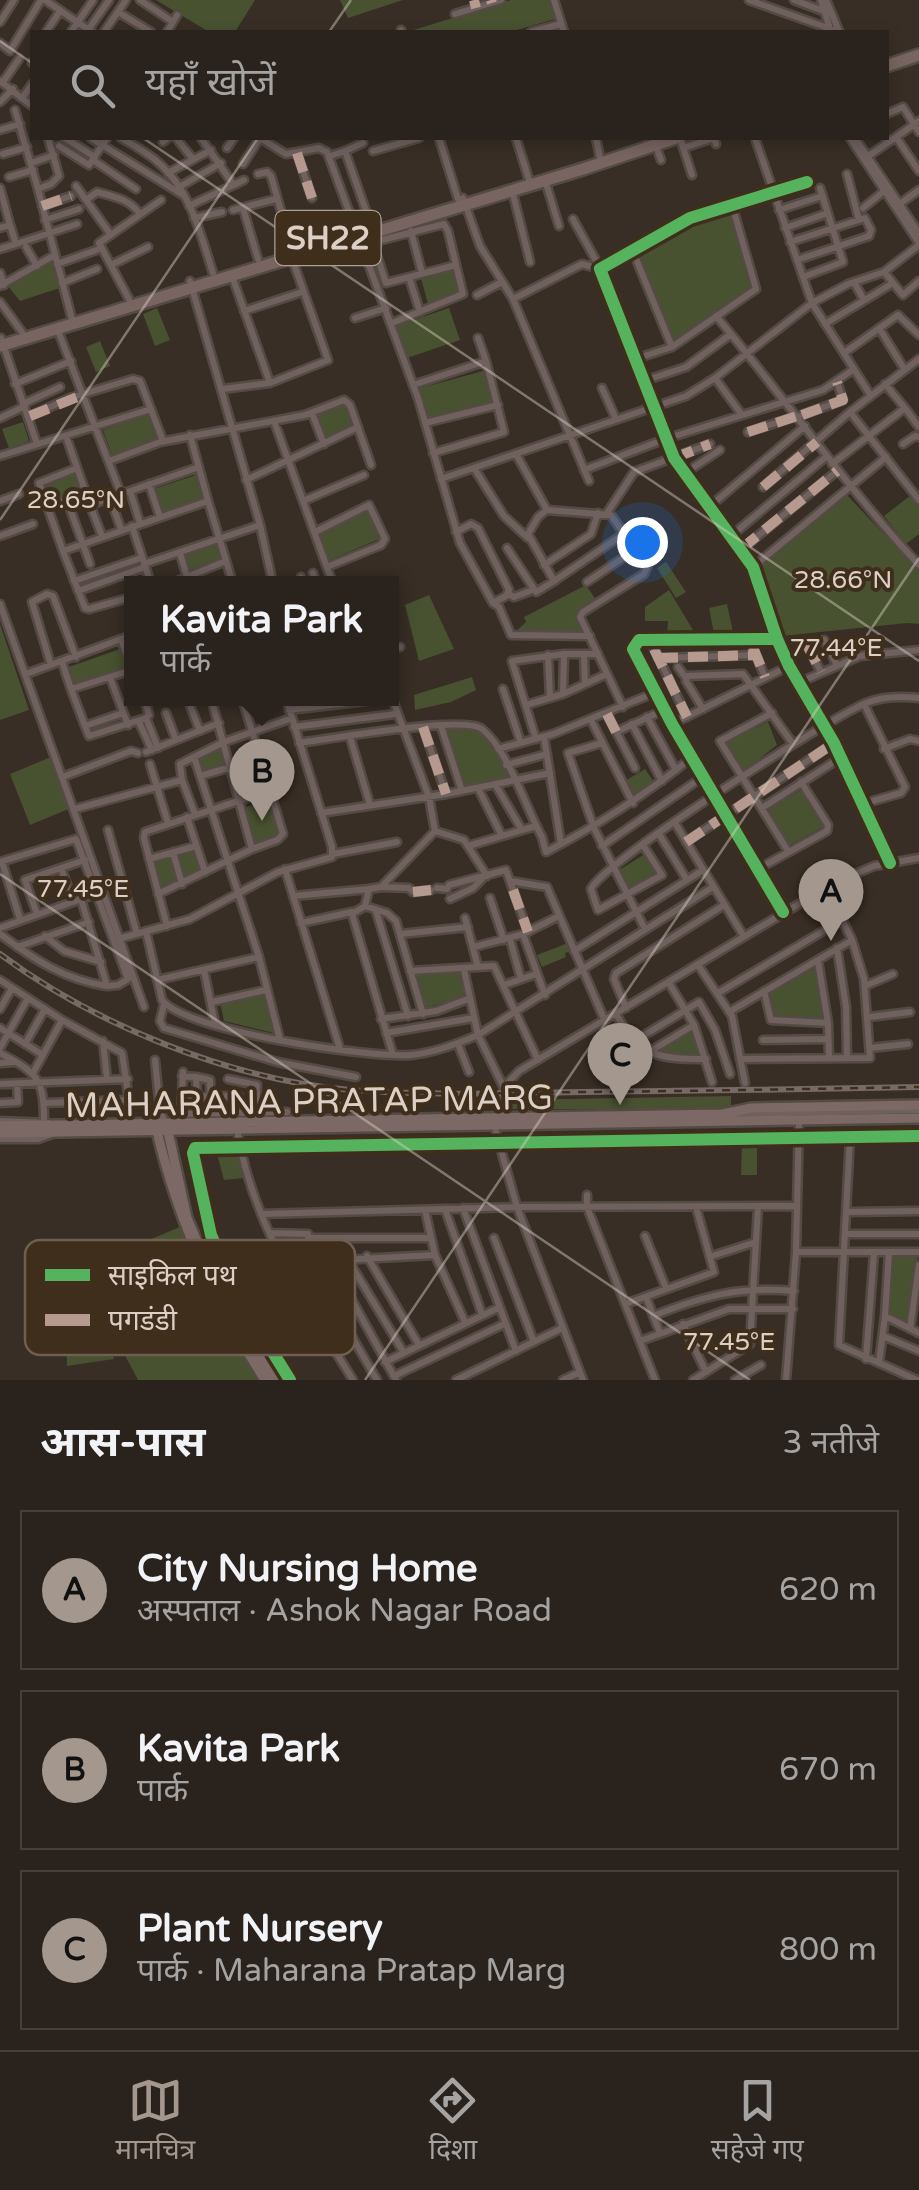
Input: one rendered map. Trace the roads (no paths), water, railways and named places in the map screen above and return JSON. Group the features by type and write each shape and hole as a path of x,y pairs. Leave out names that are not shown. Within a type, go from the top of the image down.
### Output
{"highway":[{"path":"889,67 918,62"},
{"name":"SH22","path":"1,342 22,332 191,284 258,260 355,234 409,226 462,200 544,179 655,141 680,141"},
{"name":"SH22","path":"355,234 371,225 601,159"},
{"name":"SH22","path":"1,342 57,328 128,299 232,275 291,252"}],"main road":[{"name":"MAHARANA PRATAP MARG","path":"636,1119 732,1113 751,1108 919,1107"},
{"name":"MAHARANA PRATAP MARG","path":"0,1130 50,1126 431,1122 502,1115 568,1120"},
{"name":"MAHARANA PRATAP MARG","path":"162,1126 181,1117 211,1117 237,1125 257,1117 494,1124 919,1118"},
{"path":"162,1126 192,1240"},
{"path":"185,1219 195,1240"},
{"path":"250,1355 265,1380"},
{"path":"259,1355 274,1380"}],"street":[{"path":"0,22 14,0"},
{"path":"0,43 10,51 43,0 89,30"},
{"path":"91,30 110,0"},
{"path":"106,30 126,0"},
{"path":"140,0 175,18 167,30"},
{"path":"554,0 562,28"},
{"path":"750,0 833,30"},
{"path":"794,0 826,12"},
{"path":"823,0 836,30"},
{"path":"823,0 835,30"},
{"path":"72,30 89,1"},
{"path":"455,14 475,4 495,1"},
{"path":"47,30 60,11"},
{"path":"118,12 148,30"},
{"path":"19,59 1,81 30,104"},
{"path":"23,97 30,87"},
{"path":"0,102 13,89"},
{"path":"867,157 917,126 903,107 889,113"},
{"path":"15,110 72,320"},
{"path":"0,130 20,124"},
{"path":"896,137 919,171"},
{"path":"38,189 59,176 49,140"},
{"path":"68,140 136,190"},
{"path":"94,140 184,196"},
{"path":"59,146 90,165 106,140"},
{"path":"124,140 158,162 179,187 213,273"},
{"path":"170,140 193,160"},
{"path":"202,140 233,184"},
{"path":"227,148 233,140"},
{"path":"243,164 259,140"},
{"path":"263,140 286,154 319,148 327,152 355,234 382,284"},
{"path":"372,151 412,140"},
{"path":"440,140 480,246 514,299 588,481"},
{"path":"517,140 529,181"},
{"path":"596,140 601,159"},
{"path":"715,140 716,144"},
{"path":"756,140 812,303 870,396"},
{"path":"441,479 686,396 748,354 812,303 884,272 919,244 853,140"},
{"path":"854,140 919,233"},
{"path":"655,141 660,160"},
{"path":"680,141 692,175"},
{"path":"333,155 363,144"},
{"path":"3,154 27,147"},
{"path":"168,173 212,150"},
{"path":"346,150 371,225"},
{"path":"297,152 312,198"},
{"path":"9,176 54,155"},
{"path":"179,187 221,163"},
{"path":"223,389 270,383 328,360 302,292 271,176 268,172 258,174"},
{"path":"847,174 859,220"},
{"path":"544,179 559,226"},
{"path":"189,206 244,180"},
{"path":"514,299 582,264 600,268 678,223 807,182"},
{"path":"76,186 111,235"},
{"path":"0,188 16,244"},
{"path":"512,188 530,262"},
{"path":"898,204 919,190"},
{"path":"86,200 97,192 131,202 140,214"},
{"path":"778,210 821,192 842,262 803,277"},
{"path":"863,208 883,192"},
{"path":"42,206 71,196"},
{"path":"233,210 276,199"},
{"path":"128,299 99,243 161,200"},
{"path":"635,359 672,347 753,292 756,286 732,205"},
{"path":"243,208 258,260"},
{"path":"45,220 79,209"},
{"path":"194,218 222,212"},
{"path":"785,228 828,213"},
{"path":"790,242 865,218 871,234 797,260"},
{"path":"573,220 600,268 674,458 752,567 788,666 834,744 890,862"},
{"path":"0,249 77,224"},
{"path":"392,323 463,294 444,224 409,226 375,246 386,308 456,532 512,635 590,636"},
{"path":"0,228 10,225"},
{"path":"409,226 422,273"},
{"path":"111,264 148,247"},
{"path":"26,248 37,266"},
{"path":"57,264 102,248"},
{"path":"632,249 672,347"},
{"path":"0,273 2,286 55,254"},
{"path":"382,284 456,265"},
{"path":"62,282 97,269"},
{"path":"884,272 903,295 919,281"},
{"path":"232,275 270,383"},
{"path":"408,276 420,312"},
{"path":"477,294 502,282"},
{"path":"854,282 864,300"},
{"path":"825,324 892,283"},
{"path":"191,284 234,428 271,576"},
{"path":"244,310 302,292"},
{"path":"0,302 22,332"},
{"path":"354,318 386,308"},
{"path":"844,353 898,315 919,335"},
{"path":"716,316 800,416 848,485 919,566"},
{"path":"911,326 919,319"},
{"path":"57,328 121,494"},
{"path":"879,328 905,370"},
{"path":"644,381 686,367 731,334"},
{"path":"433,452 504,432 478,338"},
{"path":"1,342 37,444"},
{"path":"763,488 850,412 919,359"},
{"path":"413,385 486,360"},
{"path":"15,384 71,361"},
{"path":"584,470 666,439 823,390 854,368"},
{"path":"714,378 742,414"},
{"path":"30,416 134,379 140,382 162,442"},
{"path":"748,432 843,400 837,382"},
{"path":"885,384 916,415 918,433 903,444"},
{"path":"0,418 60,387"},
{"path":"602,388 616,418"},
{"path":"109,461 162,442 274,422 346,401 370,465"},
{"path":"425,423 498,406"},
{"path":"742,549 905,408"},
{"path":"0,456 151,410"},
{"path":"850,412 919,500"},
{"path":"312,413 324,444"},
{"path":"274,422 330,576"},
{"path":"710,507 804,426"},
{"path":"246,480 358,427"},
{"path":"190,435 230,576"},
{"path":"66,436 102,536"},
{"path":"608,513 634,472 710,444"},
{"path":"685,473 720,450"},
{"path":"516,454 547,510"},
{"path":"731,536 826,456"},
{"path":"752,567 886,457"},
{"path":"90,505 200,467"},
{"path":"77,468 39,484 46,507 74,582 89,610 124,599"},
{"path":"474,468 504,516 529,538 556,580"},
{"path":"304,501 364,475"},
{"path":"149,484 160,516"},
{"path":"130,491 148,576"},
{"path":"46,507 86,492"},
{"path":"0,501 18,494"},
{"path":"110,498 121,530"},
{"path":"67,500 90,564"},
{"path":"63,551 208,501"},
{"path":"314,532 370,506 385,539 381,545 327,567"},
{"path":"529,538 533,524 547,510 608,513 636,550 646,572 581,614 580,620 623,708"},
{"path":"544,565 591,534 598,513"},
{"path":"0,536 34,524"},
{"path":"456,532 471,524 476,526 508,594"},
{"path":"74,582 180,553 260,525"},
{"path":"507,548 536,592 625,533"},
{"path":"587,582 636,550"},
{"path":"180,553 187,576"},
{"path":"189,576 226,561"},
{"path":"78,591 143,563"},
{"path":"508,594 514,598 530,590"},
{"path":"51,666 32,602 47,594 54,596 76,657"},
{"path":"494,603 508,594"},
{"path":"0,604 144,1007"},
{"path":"26,674 124,638"},
{"path":"748,638 766,677"},
{"path":"777,638 638,640 633,649 654,693 783,912"},
{"path":"121,639 124,647"},
{"path":"650,640 687,717"},
{"path":"824,640 838,664"},
{"path":"807,645 821,672"},
{"path":"798,683 874,652 919,650"},
{"path":"563,694 564,654"},
{"path":"584,654 585,684"},
{"path":"561,844 546,754 512,661 598,654"},
{"path":"658,658 756,655"},
{"path":"548,656 550,698"},
{"path":"62,662 91,737 142,720 149,714 147,706"},
{"path":"678,666 703,709"},
{"path":"672,724 788,666"},
{"path":"71,689 124,673"},
{"path":"686,678 740,673 753,684 793,744"},
{"path":"526,705 607,674"},
{"path":"110,677 128,725"},
{"path":"502,689 521,743"},
{"path":"498,749 591,720 654,693"},
{"path":"678,865 603,910 597,909 591,886 612,867 742,777 864,704 895,696 919,698"},
{"path":"862,804 905,789 864,704"},
{"path":"189,706 200,730"},
{"path":"214,706 252,849"},
{"path":"158,894 283,834 244,706"},
{"path":"288,706 333,854"},
{"path":"205,873 179,765 224,742 335,706"},
{"path":"394,706 429,797 435,831"},
{"path":"616,732 664,710"},
{"path":"85,726 123,713"},
{"path":"166,713 176,740"},
{"path":"772,713 720,741 788,852"},
{"path":"292,718 395,714"},
{"path":"607,714 635,768"},
{"path":"647,718 676,770"},
{"path":"142,720 149,751"},
{"path":"591,720 632,802"},
{"path":"64,776 131,751 149,751 219,722"},
{"path":"299,743 401,728 474,724 486,732 498,749 546,852 594,828 692,758"},
{"path":"632,724 662,781"},
{"path":"441,726 462,791"},
{"path":"424,727 446,794"},
{"path":"350,737 370,806"},
{"path":"884,749 910,739 919,740"},
{"path":"602,743 568,753 594,828 645,928"},
{"path":"686,842 834,744"},
{"path":"506,765 546,754"},
{"path":"194,757 259,958 280,1040"},
{"path":"762,808 840,758"},
{"path":"150,764 168,824"},
{"path":"200,776 231,768"},
{"path":"322,813 550,773"},
{"path":"602,846 704,776"},
{"path":"75,810 182,780"},
{"path":"758,869 828,828 801,782"},
{"path":"494,784 522,830"},
{"path":"478,788 502,836"},
{"path":"167,926 145,832 271,790"},
{"path":"675,823 744,935"},
{"path":"468,846 536,826"},
{"path":"108,830 137,934"},
{"path":"435,831 460,838 485,877"},
{"path":"381,886 435,831"},
{"path":"659,834 686,880"},
{"path":"20,919 1,862 74,838 101,892"},
{"path":"97,946 204,913 285,869 328,860 333,854 396,842"},
{"path":"644,844 662,875"},
{"path":"150,859 196,846"},
{"path":"173,852 182,884"},
{"path":"504,1087 511,1077 538,1060 826,887 859,871 919,858"},
{"path":"9,886 85,860"},
{"path":"61,868 88,922 107,986"},
{"path":"285,869 341,1050"},
{"path":"293,896 381,886 410,888 413,892 447,889 450,884 505,870 545,995"},
{"path":"574,951 703,870"},
{"path":"450,899 485,877"},
{"path":"26,880 36,914"},
{"path":"510,881 547,887 605,1021"},
{"path":"164,1004 216,1024 280,1040 341,1050 418,1054 458,1044 478,1034 713,887"},
{"path":"740,1059 870,1058 865,986 852,940 826,887"},
{"path":"365,906 370,889"},
{"path":"101,892 0,928 17,948 77,980 107,986 128,979 119,939"},
{"path":"490,898 520,979"},
{"path":"626,1008 614,979 616,973 724,905"},
{"path":"301,924 365,906 393,917 423,1014"},
{"path":"376,910 408,1016"},
{"path":"353,912 393,1055"},
{"path":"474,947 526,933 560,916"},
{"path":"465,918 478,967"},
{"path":"718,993 842,920"},
{"path":"17,948 88,922"},
{"path":"400,934 468,927"},
{"path":"146,931 164,1004 160,1021 164,1028 277,1062 356,1076"},
{"path":"45,936 64,951 101,962"},
{"path":"730,1012 852,940"},
{"path":"837,948 846,1007 847,1058"},
{"path":"157,980 259,958"},
{"path":"818,960 829,1057"},
{"path":"410,972 464,970 493,964 538,1060"},
{"path":"698,965 730,1012 745,1083"},
{"path":"204,970 216,1024"},
{"path":"464,970 478,1034 504,1087 502,1115"},
{"path":"504,985 536,974"},
{"path":"865,986 893,974"},
{"path":"0,980 62,1020 121,1050 128,1079 127,1101 44,1103"},
{"path":"668,982 694,1024 712,1082"},
{"path":"0,1009 12,988"},
{"path":"212,1002 266,990"},
{"path":"764,990 771,1020 828,1023"},
{"path":"28,998 0,1050 42,1083 50,1126"},
{"path":"382,1019 423,1014 468,999"},
{"path":"633,1042 697,1002 703,1006 730,1074"},
{"path":"25,1044 45,1009"},
{"path":"869,1017 910,1012"},
{"path":"616,1014 633,1042 649,1052 668,1058 706,1059"},
{"path":"386,1033 473,1018"},
{"path":"33,1073 62,1020"},
{"path":"649,1052 694,1024"},
{"path":"0,1028 42,1055"},
{"path":"763,1040 828,1039"},
{"path":"102,1040 107,1080"},
{"path":"458,1044 469,1072"},
{"path":"870,1048 908,1044"},
{"path":"154,1060 162,1126"},
{"path":"0,1063 16,1062"},
{"path":"181,1117 183,1074 210,1080 211,1117 257,1117 269,1110 287,1112"},
{"path":"196,1077 196,1097"},
{"path":"0,1084 128,1079"},
{"path":"228,1079 257,1086 257,1117"},
{"path":"0,1102 18,1102 17,1084"},
{"path":"182,1097 240,1096"},
{"path":"732,1113 919,1107"},
{"path":"786,1380 796,1252 799,1119"},
{"path":"494,1124 517,1207 582,1376 563,1380"},
{"path":"237,1125 240,1146 273,1240"},
{"path":"213,1240 193,1153 197,1147 919,1136"},
{"path":"850,1137 839,1346 916,1380"},
{"path":"587,1195 586,1207 655,1380"},
{"path":"693,1380 750,1344 758,1206"},
{"path":"262,1214 517,1207 797,1206"},
{"path":"625,1304 710,1275 715,1269 696,1207"},
{"path":"463,1208 516,1351"},
{"path":"445,1209 482,1314"},
{"path":"425,1210 435,1255 465,1322"},
{"path":"848,1212 919,1211"},
{"path":"270,1233 304,1232 308,1238 431,1238"},
{"path":"846,1234 919,1234"},
{"path":"645,1236 666,1288"},
{"path":"494,1238 534,1342"},
{"path":"712,1256 756,1242"},
{"path":"796,1252 919,1252"},
{"path":"879,1364 889,1252"},
{"path":"866,1358 874,1253"},
{"path":"355,1257 435,1255"},
{"path":"367,1256 419,1345"},
{"path":"910,1329 919,1265"},
{"path":"355,1271 404,1352"},
{"path":"653,1316 726,1291 794,1291"},
{"path":"646,1296 660,1333"},
{"path":"355,1306 395,1378 504,1324"},
{"path":"385,1362 498,1308"},
{"path":"639,1341 722,1310 792,1309"},
{"path":"885,1316 919,1333"},
{"path":"684,1324 706,1372"},
{"path":"456,1380 562,1328"},
{"path":"883,1336 919,1351"},
{"path":"355,1342 377,1380"},
{"path":"273,1355 290,1380"},
{"path":"338,1355 353,1380"},
{"path":"735,1380 761,1365"}],"railway":[{"path":"0,954 37,980 121,1026 212,1061 305,1084 438,1094 919,1087"}],"place":[{"name":"Kavita Park","path":"262,821"},
{"name":"City Nursing Home","path":"831,941"},
{"name":"Plant Nursery","path":"620,1105"}]}
